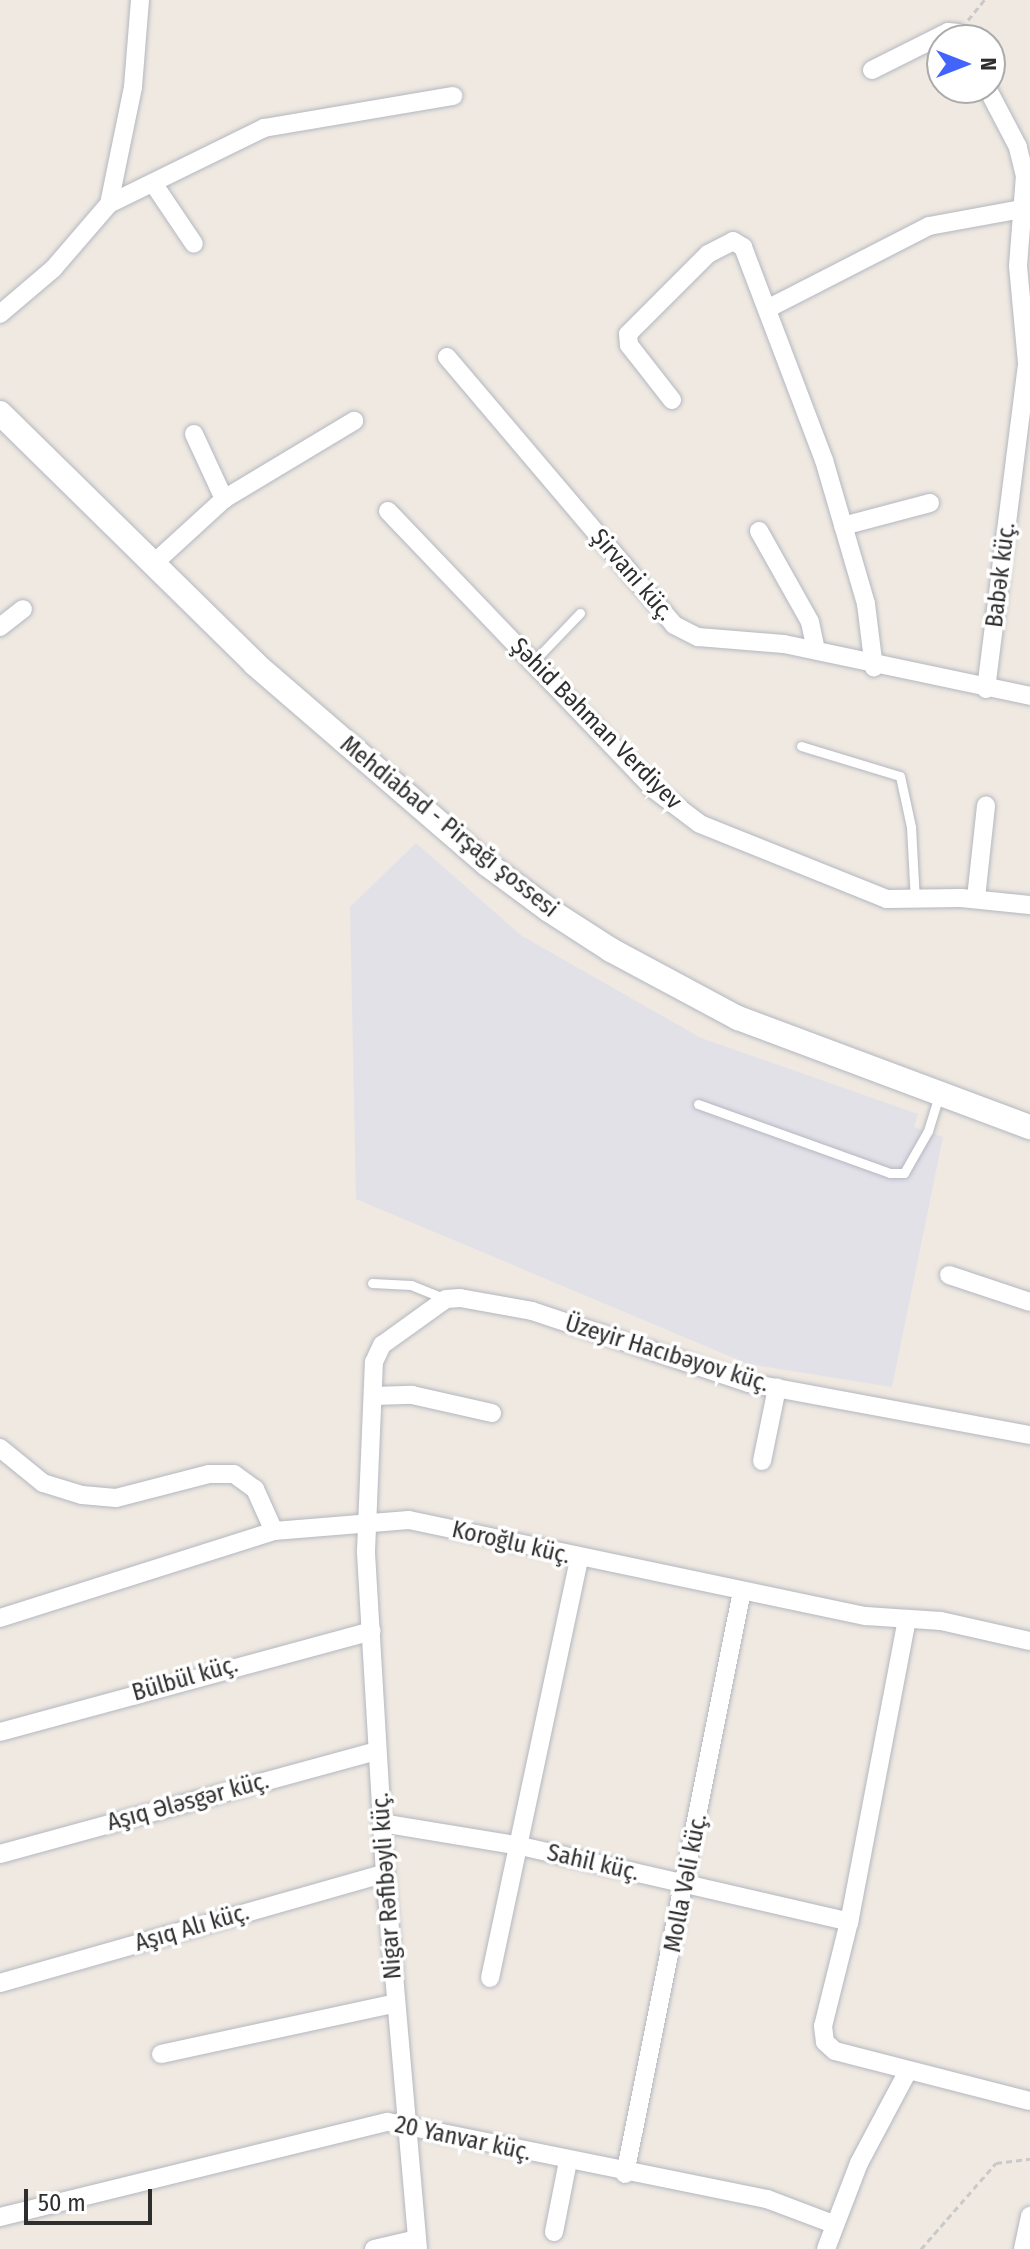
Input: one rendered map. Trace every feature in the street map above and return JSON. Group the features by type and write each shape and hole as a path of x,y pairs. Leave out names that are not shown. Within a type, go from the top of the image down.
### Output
{"main road":[{"name":"Mehdiabad - Pirşağı şossesi","path":"0,413 152,565 329,730 549,910 625,958 738,1018 1030,1127"}],"street":[{"path":"109,204 133,87 140,0"},
{"path":"872,70 926,43"},
{"path":"0,314 53,269 109,204 264,128 453,96"},
{"name":"Babək küç.","path":"986,689 1027,363 1018,266 1025,176 1018,147 995,104"},
{"path":"153,183 194,244"},
{"path":"767,309 929,226 1022,209"},
{"path":"672,400 629,345 628,334 722,243 743,247 843,526 874,639 874,668"},
{"name":"Şirvani küç.","path":"447,357 674,625 698,637 816,650 874,668 1030,696"},
{"path":"152,565 224,499 354,421"},
{"path":"194,434 224,499"},
{"path":"843,526 930,503"},
{"name":"Şəhid Bəhman Verdiyev","path":"388,511 655,790 700,824 859,892 915,900 976,898 1030,905"},
{"path":"759,531 810,622 816,650"},
{"path":"0,627 23,609"},
{"path":"976,898 986,806"},
{"path":"949,1275 1030,1302"},
{"name":"Üzeyir Hacıbəyov küç.","path":"446,1299 532,1311 727,1377 1030,1435"},
{"name":"Nigar Rəfibəyli küç.","path":"418,2244 376,1751 368,1521 374,1362 382,1345 446,1299"},
{"path":"762,1461 777,1388"},
{"path":"374,1396 412,1395 492,1413"},
{"path":"0,1448 43,1483 82,1495 116,1498 209,1474 234,1474 255,1489 274,1531"},
{"name":"Koroğlu küç.","path":"0,1618 274,1531 409,1520 579,1559 742,1591 1030,1641"},
{"path":"490,1978 521,1846 579,1559"},
{"name":"Molla Vəli küç.","path":"625,2174 686,1885 742,1591"},
{"path":"907,1619 849,1922 823,2026 825,2042 835,2051 1030,2101"},
{"name":"Bülbül küç.","path":"0,1732 372,1631"},
{"name":"Aşıq Ələsgər küç.","path":"0,1854 376,1751"},
{"name":"Sahil küç.","path":"382,1823 521,1846 849,1922"},
{"name":"Aşıq Alı küç.","path":"0,1983 385,1873"},
{"path":"161,2054 396,2003"},
{"path":"826,2249 833,2224 908,2071"},
{"name":"20 Yanvar küç.","path":"0,2217 363,2126 408,2124 439,2136 767,2199 833,2224"},
{"path":"554,2232 568,2161"},
{"path":"1023,2249 1030,2216"},
{"path":"374,2249 418,2244"}],"lane":[{"path":"533,662 580,613"},
{"path":"801,746 900,776 911,827 915,900"},
{"path":"698,1104 890,1173 904,1173 922,1144 939,1094"},
{"path":"372,1283 411,1285 446,1299"}],"path":[{"path":"968,24 984,0"},
{"path":"921,2249 996,2163 1030,2159"}],"shaded area":[{"path":"416,843 522,936 701,1038 918,1114 914,1127 943,1137 892,1387 748,1364 356,1199 350,907"}]}
